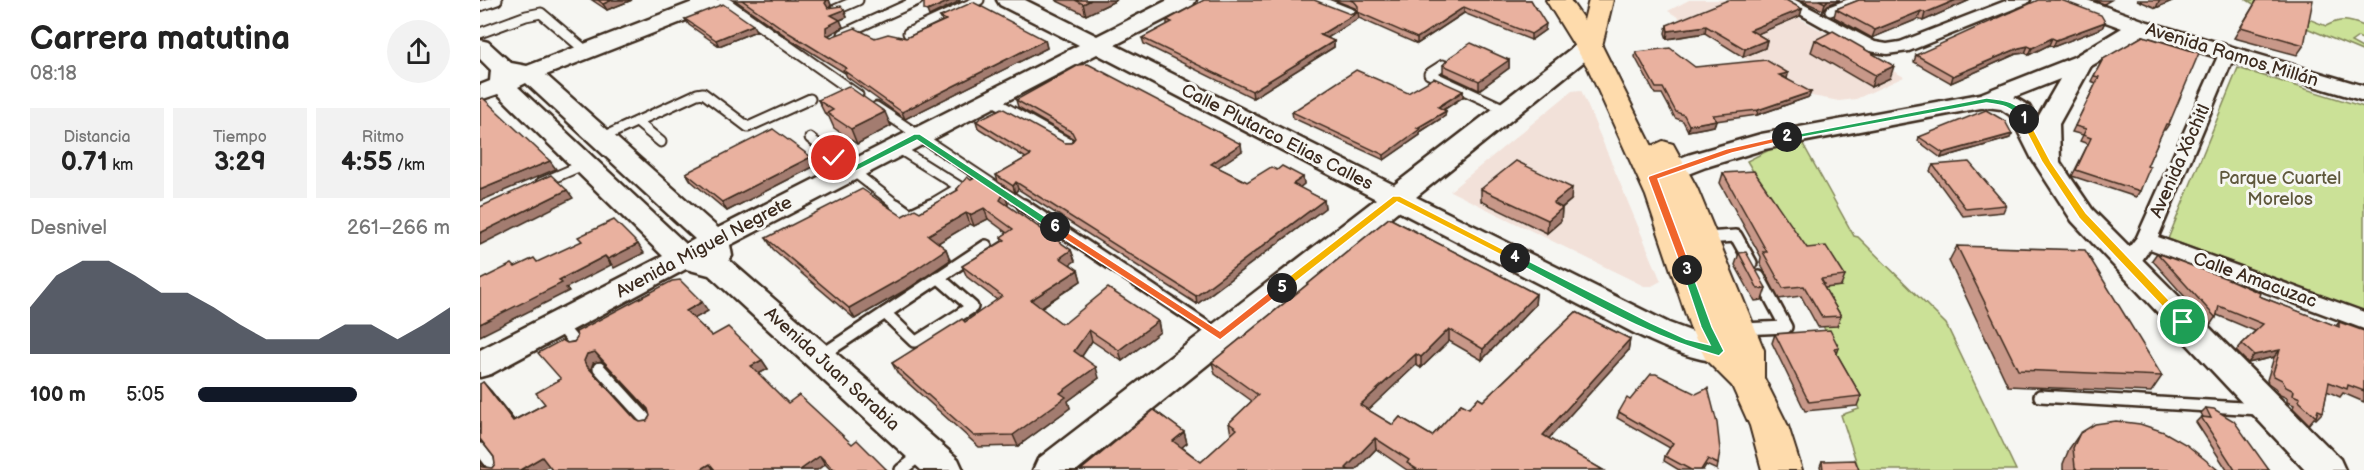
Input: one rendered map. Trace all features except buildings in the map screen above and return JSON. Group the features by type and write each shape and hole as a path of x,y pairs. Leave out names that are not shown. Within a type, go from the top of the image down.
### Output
{"main road":[{"path":"530,74 717,0"},
{"name":"Calle Plutarco Elias Calles","path":"1008,0 1647,326 1683,342 1737,352"},
{"name":"Avenida Miguel Negrete","path":"717,254 850,171 1185,0"},
{"path":"1558,0 1589,46 1702,238 1737,352 1769,426 1782,470"},
{"name":"Avenida Ramos Millán","path":"2067,0 2140,27 2364,94"},
{"path":"1050,470 1589,46 1594,5"},
{"path":"1594,5 1663,173 1661,196 1707,327 1737,352"},
{"path":"1663,173 1761,142 1986,100 2082,62 2140,27"},
{"name":"Avenida Juan Sarabia","path":"480,47 495,82 683,258 717,254"},
{"path":"2047,162 2046,124 2082,62"},
{"name":"Avenida Juan Sarabia","path":"495,82 530,74 601,138 924,464"},
{"path":"1986,100 2008,103 2020,111 2047,162 2082,215 2327,470"},
{"name":"Avenida Miguel Negrete","path":"480,365 683,258"}],"street":[{"path":"1783,0 1870,46 1887,49 1903,47 2022,0"},
{"name":"Avenida Xóchitl","path":"2127,264 2146,240 2227,54"},
{"name":"Calle Amacuzac","path":"2146,240 2364,321"}],"lane":[{"path":"480,6 497,0"},
{"path":"723,0 907,142 960,187 913,215 850,171 810,138"},
{"path":"835,10 858,0"},
{"path":"835,38 918,0"},
{"path":"908,33 979,0"},
{"path":"1317,0 1352,14"},
{"path":"1830,11 1859,0"},
{"path":"480,33 526,16 541,13 586,51"},
{"path":"1443,65 1429,74 1507,110"},
{"path":"601,138 703,93 748,127 810,99"},
{"path":"990,99 1070,144"},
{"path":"637,122 661,142"},
{"path":"907,142 1220,336"},
{"path":"530,188 585,164"},
{"path":"1702,238 1736,236 1786,327 1737,352"},
{"path":"819,357 986,246"},
{"path":"885,313 914,341 972,307 938,277"},
{"path":"558,323 576,344"},
{"path":"599,368 649,423"},
{"path":"2040,396 2268,409"},
{"path":"480,448 496,470"}],"shaded area":[{"path":"1689,0 1767,0 1904,77 1856,99 1839,101 1812,96 1793,88 1668,11"},
{"path":"1581,90 1661,281 1652,286 1644,286 1450,191 1572,91"}],"green space":[{"path":"2247,0 2261,0 2326,26 2345,21 2364,26 2364,40 2358,37 2351,42 2364,49 2362,51 2263,10"},
{"name":"Parque Cuartel Morelos","path":"2238,68 2364,107 2364,311 2168,239"},
{"path":"1803,144 1854,236 1858,237 1946,324 2016,470 1859,470 1841,415 1859,409 1812,300 1817,289 1841,286 1804,258 1747,161 1773,148"}],"route":[{"path":"834,158 850,171 917,136 1220,336 1396,198 1647,326 1683,342 1719,351 1707,327 1653,178 1697,161 1761,142 1986,100 2008,103 2020,111 2047,162 2082,215 2183,322"}]}
